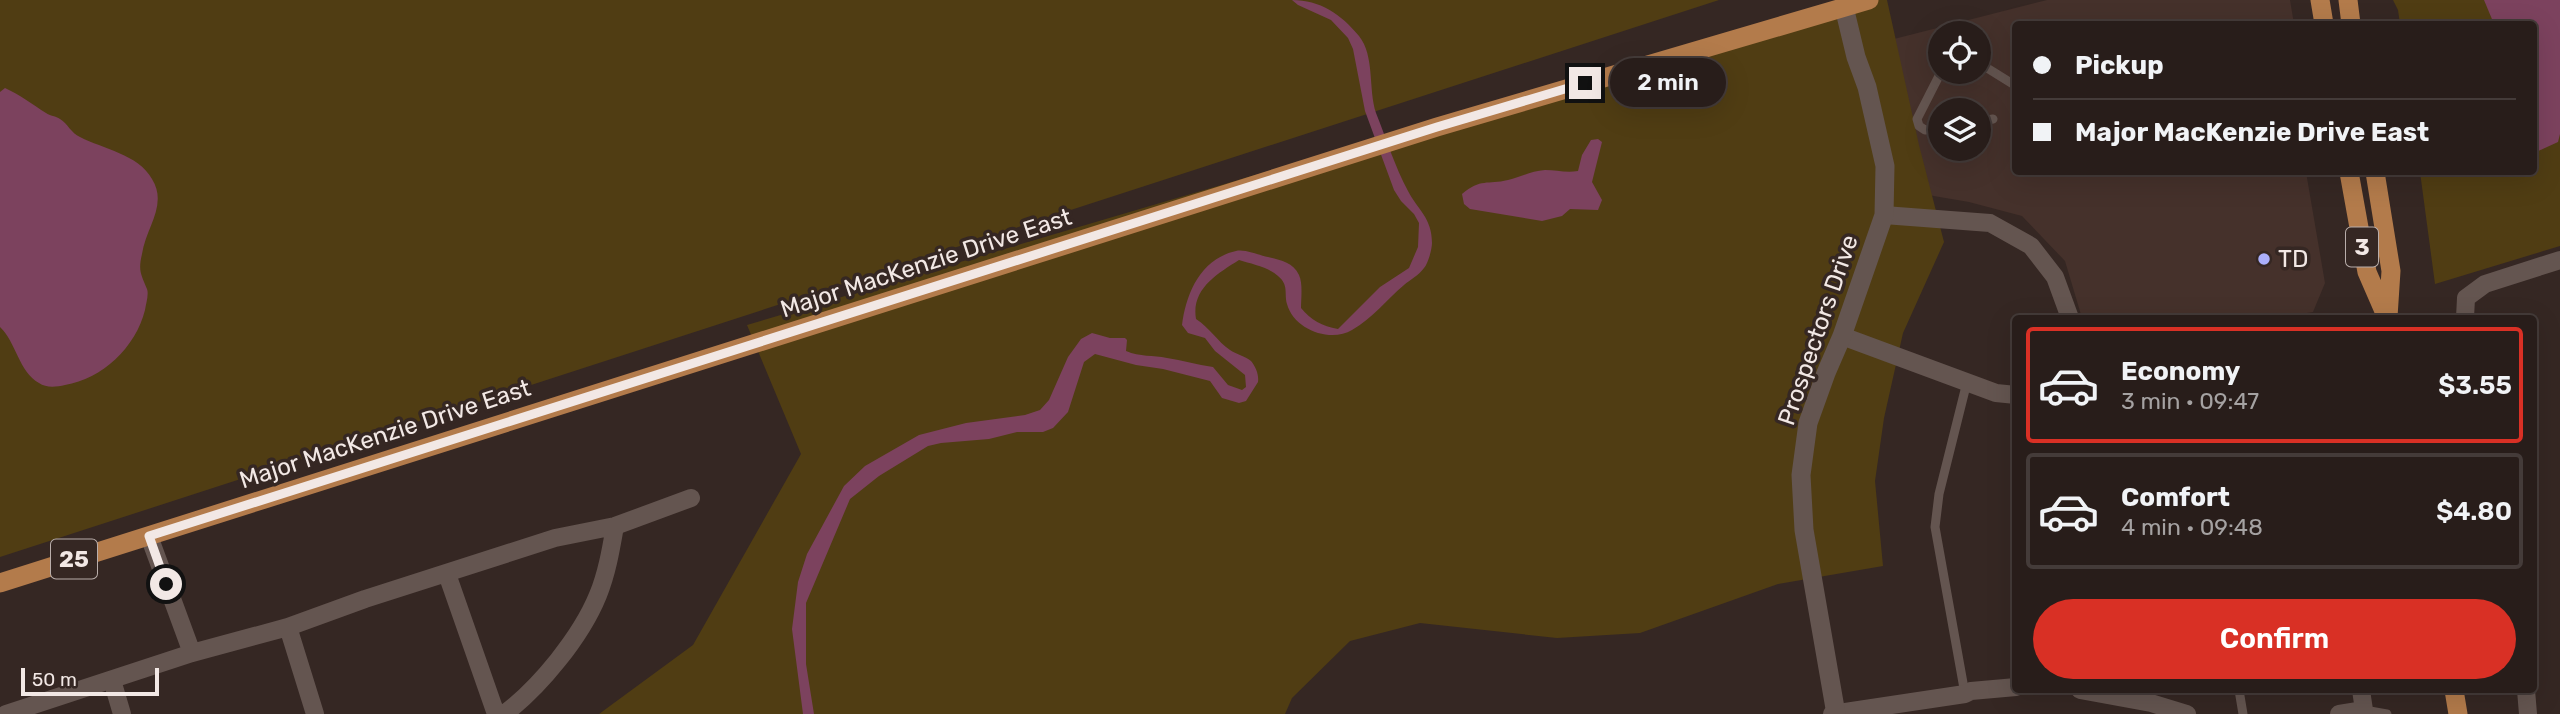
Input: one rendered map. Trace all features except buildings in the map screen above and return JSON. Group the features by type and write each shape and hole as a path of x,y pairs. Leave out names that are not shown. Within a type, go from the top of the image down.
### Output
{"main road":[{"name":"Major MacKenzie Drive East","path":"0,583 1437,127 1869,0"},
{"path":"2320,0 2324,21"},
{"path":"2348,0 2351,21"},
{"name":"3","path":"2350,175 2367,272 2387,315"},
{"name":"3","path":"2375,175 2391,271 2388,315"},
{"path":"2454,693 2458,714"}],"street":[{"name":"Prospectors Drive","path":"1835,714 1804,530 1801,475 1808,424 1884,215 1885,166 1844,7"},
{"path":"1884,215 1990,223 2031,246 2055,277 2069,315"},
{"path":"2465,315 2466,298 2485,284 2560,260"},
{"path":"1842,336 1996,393 2012,395"},
{"path":"6,714 192,653 288,627 555,538 615,526 691,498"},
{"path":"504,714 538,685 583,624 598,595 615,526"},
{"path":"149,536 192,653"},
{"path":"447,574 496,714"},
{"path":"288,627 315,714"},
{"path":"112,680 122,714"},
{"path":"1835,714 1965,694 1970,691 2012,687"},
{"path":"2103,693 2187,714"},
{"path":"2339,714 2364,710 2361,693"},
{"path":"2526,693 2528,714"}],"lane":[{"path":"1991,70 2012,84"},
{"path":"1928,131 1922,129 1917,119 1935,84"},
{"path":"1965,694 1935,527 1939,494 1967,382"},
{"path":"2240,693 2243,714"},
{"path":"2364,710 2387,714"}],"shaded area":[{"path":"0,0 1719,0 0,557"},
{"path":"1292,0 1312,3 1329,10 1352,28 1364,44 1376,113 1403,182 1430,227 1432,246 1425,266 1366,320 1352,330 1334,335 1314,332 1297,321 1287,304 1285,286 1281,279 1265,268 1239,260 1207,284 1198,299 1196,319 1225,346 1251,361 1258,374 1258,382 1246,401 1239,403 1222,398 1210,381 1095,354 1084,362 1068,412 1053,428 1043,432 1017,432 989,439 928,446 879,476 850,499 806,603 806,664 814,714 803,714 792,629 798,582 807,554 844,486 865,466 919,435 966,423 1025,415 1040,410 1049,400 1068,357 1081,339 1092,333 1110,338 1125,338 1126,351 1131,353 1213,367 1228,385 1242,390 1246,387 1245,375 1215,351 1205,338 1188,333 1182,325 1187,301 1197,279 1224,255 1243,251 1290,264 1300,279 1301,308 1317,322 1338,329 1380,287 1409,268 1418,247 1419,223 1394,190 1365,111 1353,49 1348,38 1331,20"},
{"path":"1847,0 1887,0 1944,242 1903,333 1884,418 1875,481 1883,566 1778,584 1640,633 1557,638 1420,623 1350,641 1292,698 1285,714 599,714 693,645 801,454 747,325"},
{"path":"2047,0 2290,0 2294,21 2012,21 2012,175 2307,175 2325,283 2313,312 2294,315 2081,315 2065,261 2022,216 1969,202 1922,194 1894,39 1928,30 1928,84 1991,84 1991,21 1965,21"},
{"path":"2393,0 2560,0 2560,246 2435,284 2420,175 2537,175 2537,21 2400,21"},
{"path":"2484,0 2560,0 2560,134 2558,142 2537,152 2537,21 2493,21"},
{"path":"5,88 60,119 77,135 138,164 152,179 158,198 140,265 148,294 145,310 134,336 116,359 104,368 79,382 62,386 45,386 32,378 0,327 0,92"},
{"path":"1598,139 1602,142 1592,182 1602,200 1598,210 1570,209 1562,216 1542,221 1470,209 1464,204 1462,194 1479,184 1508,180 1540,171 1578,171 1582,155 1591,140"}],"place":[{"name":"TD","path":"2264,259"}],"route":[{"path":"166,584 149,536 1437,127 1585,83"}]}
